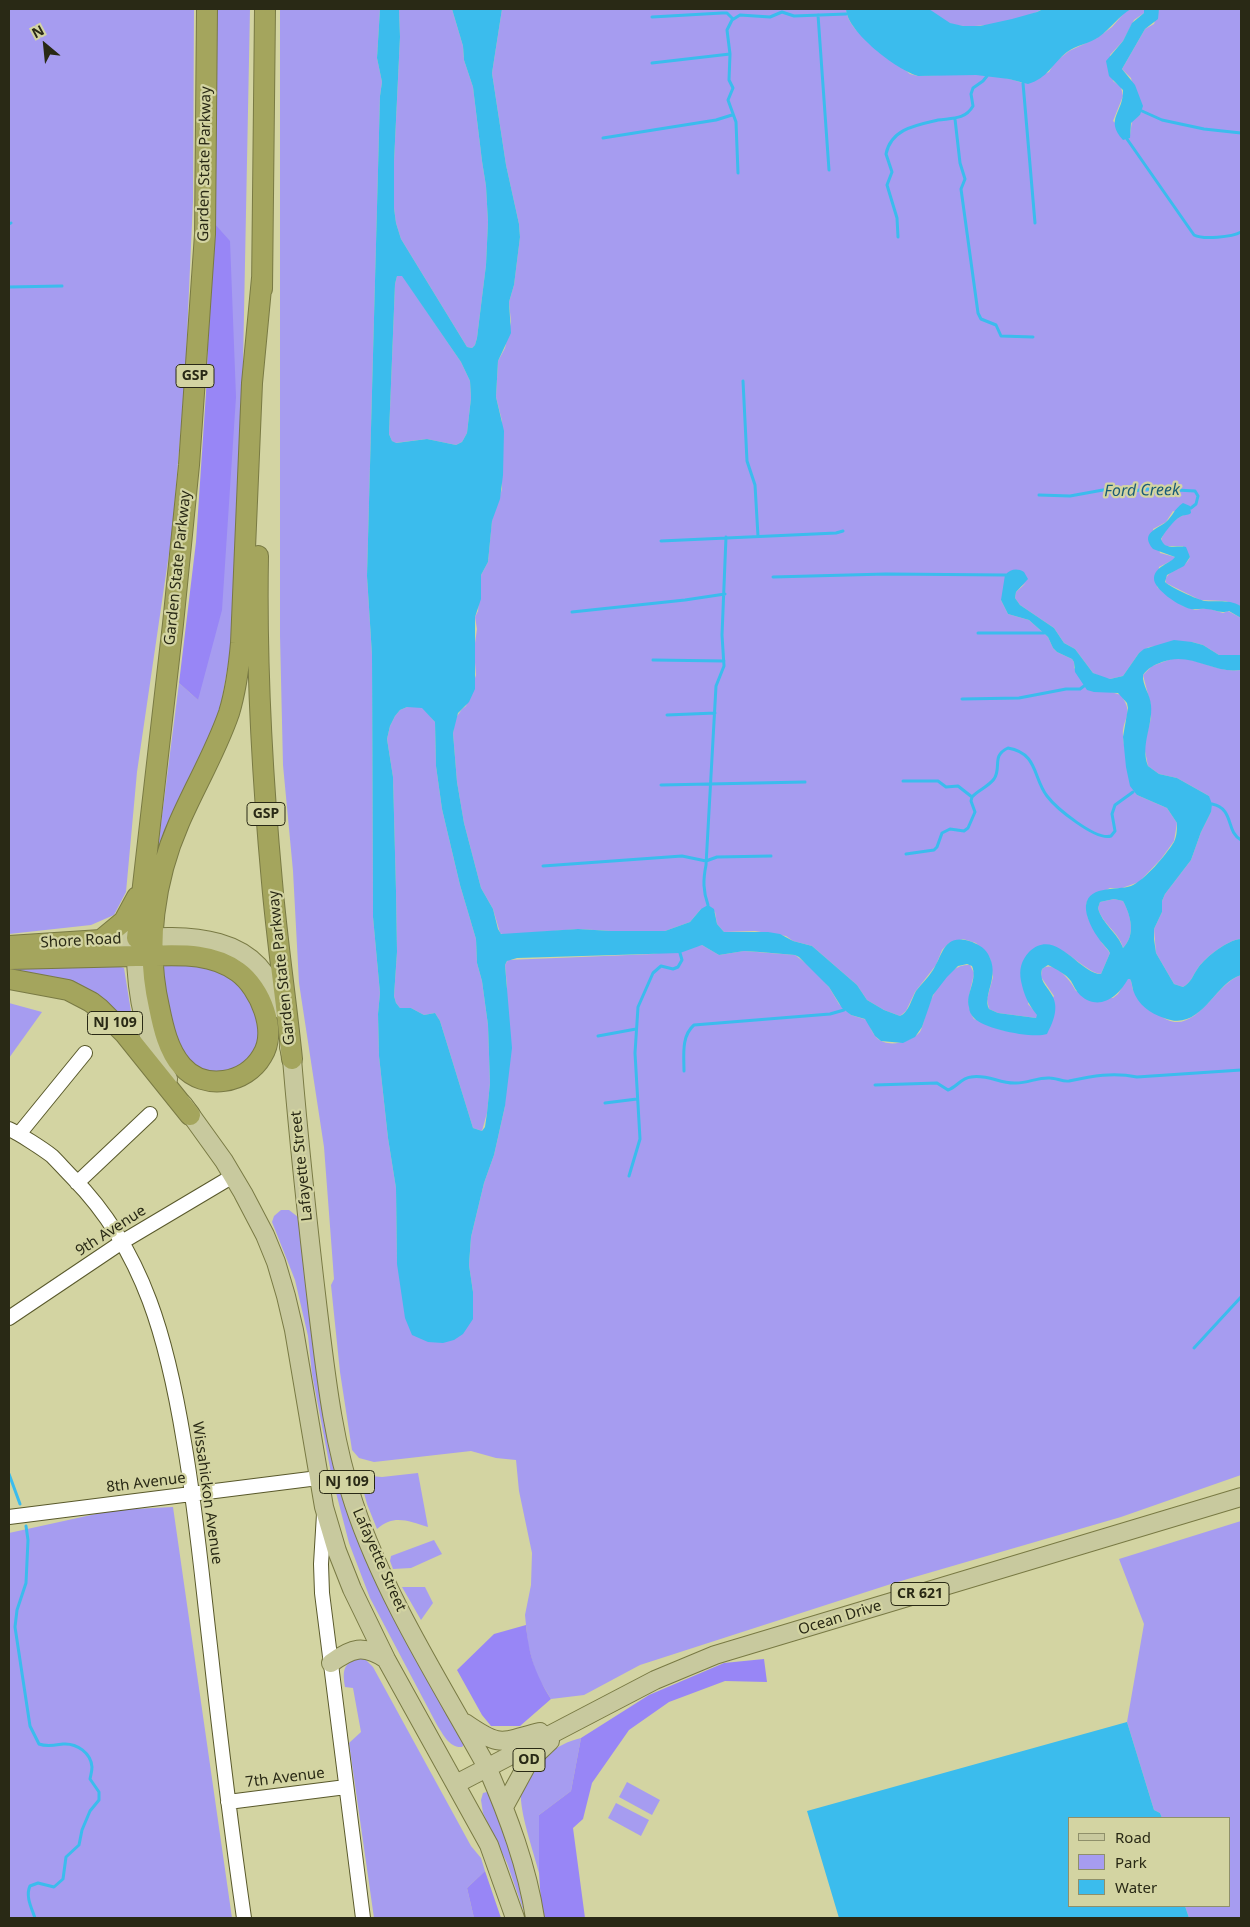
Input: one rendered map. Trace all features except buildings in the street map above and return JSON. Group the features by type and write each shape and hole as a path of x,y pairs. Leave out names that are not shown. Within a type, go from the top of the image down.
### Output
{"highway":[{"name":"Garden State Parkway","path":"144,947 141,888 160,742 189,465 205,234 207,9"},
{"name":"Garden State Parkway","path":"265,9 258,578 260,716 273,890 292,1059"},
{"path":"9,959 144,947 208,958 233,968 247,980 261,1003 267,1028 265,1051 250,1070 238,1078 219,1082 195,1076 182,1067 174,1054 162,1022 144,947 164,861 180,821 224,726 233,698 238,673 241,643 252,382 262,278"},
{"path":"101,940 124,921 141,888"},
{"name":"Shore Road","path":"9,946 101,940"},
{"name":"NJ 109","path":"9,979 68,990 96,1006 117,1025 190,1115"}],"main road":[{"name":"NJ 109","path":"144,947 186,937 212,940 226,944 250,957 264,972 278,997 292,1059"},
{"name":"Shore Road","path":"101,940 144,947"},
{"name":"Garden State Parkway","path":"144,947 139,996 146,1028 165,1074 190,1115"},
{"name":"Lafayette Street","path":"292,1059 305,1201 326,1372 335,1432 344,1470 361,1523 385,1578 487,1767 519,1849 535,1918"},
{"name":"Lafayette Street","path":"190,1115 233,1176 264,1235 286,1296 294,1330 324,1507 337,1551 352,1589 386,1659 489,1845 515,1918"},
{"name":"Ocean Drive","path":"456,1784 655,1680 715,1655 1241,1498"},
{"path":"331,1663 346,1654 363,1648 386,1659"},
{"path":"461,1719 485,1736 501,1742 570,1724"},
{"name":"OD","path":"504,1807 529,1760 570,1724"}],"street":[{"path":"14,1132 85,1053"},
{"path":"77,1183 150,1114"},
{"name":"Wissahickon Avenue","path":"14,1132 52,1156 107,1217 148,1294 161,1333 174,1381 193,1494 228,1802 244,1918"},
{"name":"9th Avenue","path":"9,1318 122,1242 233,1176"},
{"name":"8th Avenue","path":"9,1517 318,1478"},
{"path":"324,1507 321,1578 363,1918"},
{"name":"7th Avenue","path":"228,1802 346,1787"}],"green space":[{"path":"9,9 194,9 193,201 185,379 172,533 137,772 126,892 114,915 91,925 9,934"},
{"path":"215,9 250,9 240,516 230,653 220,710 162,847 158,847 179,683 198,700 213,222"},
{"path":"280,9 380,9 377,58 382,82 380,96 367,576 372,655 373,917 380,993 378,1014 379,1056 388,1138 396,1188 397,1264 473,1292 469,1265 471,1237 484,1183 494,1155 505,1106 507,986 505,965 508,960 653,954 702,945 719,955 744,951 795,955 812,968 829,987 839,1004 851,1015 867,1020 877,1038 887,1043 905,1041 920,1032 929,1005 939,985 956,968 963,965 970,965 974,973 969,1007 974,1019 1002,1030 1032,1035 1054,996 1041,977 1042,969 1047,967 1052,967 1062,972 1076,991 1113,998 1118,994 1128,978 1131,980 1135,993 1156,1012 1169,1021 1181,1022 1202,1010 1221,989 1241,975 1241,1475 1121,1517 894,1583 640,1665 584,1695 551,1699 536,1674 528,1645 525,1615 531,1585 532,1553 519,1491 516,1460 496,1458 471,1451 374,1462 359,1458 352,1450 340,1372 331,1285 334,1279 324,1147 299,983 293,871 283,765 280,636"},
{"path":"399,9 452,9 463,46 464,60 473,87 486,186 488,222 486,265 477,338 472,348 467,347 401,239 396,223 394,208 394,162 400,37"},
{"path":"502,9 846,9 850,21 857,31 910,74 918,76 985,75 1023,83 1049,72 1055,62 1069,51 1097,38 1112,27 1125,12 1131,9 1144,9 1144,13 1134,20 1123,41 1110,55 1113,81 1121,87 1123,96 1113,121 1130,135 1132,121 1140,115 1131,78 1122,69 1145,29 1154,24 1159,9 1241,9 1241,606 1225,601 1200,600 1166,583 1168,575 1184,565 1190,557 1183,546 1166,546 1161,542 1170,526 1184,515 1173,511 1166,522 1153,529 1160,553 1175,557 1175,559 1159,567 1157,587 1183,606 1195,610 1207,608 1223,613 1228,611 1241,618 1241,655 1219,655 1203,645 1192,642 1149,647 1139,653 1123,676 1110,679 1104,678 1093,673 1075,649 1064,643 1054,628 1020,605 1015,598 1016,592 1026,583 1001,600 1008,614 1029,620 1048,637 1057,652 1072,659 1074,668 1111,692 1121,695 1128,712 1123,730 1124,743 1137,795 1167,808 1177,823 1174,841 1161,859 1139,882 1122,888 1110,888 1088,899 1086,905 1088,918 1110,953 1101,974 1090,970 1064,952 1050,946 1028,1004 1038,1015 1036,1018 998,1013 989,1009 987,999 993,977 990,958 976,943 963,939 949,943 942,950 936,965 915,992 906,1011 900,1016 884,1010 867,1000 857,985 812,946 793,941 786,936 755,931 724,932 717,924 715,912 701,909 690,922 665,931 578,929 504,935 500,933 493,909 481,888 464,823 457,782 453,733 455,719 466,706 476,675 474,650 477,629 475,617 478,611 481,575 488,562 492,520 502,489 502,421 496,397 498,361 505,348 511,322 509,302 514,285 520,237 506,165 492,73"},
{"path":"929,9 1043,9 1023,17 998,23 961,26 939,18"},
{"path":"402,275 461,362 470,381 471,398 467,433 462,442 456,445 427,439 395,443 389,434 395,284 397,276"},
{"path":"1174,658 1182,658 1224,669 1241,670 1241,939 1230,942 1211,954 1198,968 1192,979 1183,987 1174,984 1156,953 1154,929 1162,912 1162,901 1165,894 1191,860 1201,832 1211,812 1209,796 1177,778 1159,774 1148,766 1144,746 1151,718 1151,706 1143,675 1152,666"},
{"path":"407,707 422,707 435,722 436,766 442,809 460,885 476,939 477,963 482,981 488,1025 490,1083 487,1113 482,1131 473,1128 440,1021 435,1013 424,1015 411,1008 400,1008 394,996 397,952 393,777 387,739 395,716 400,710"},
{"path":"1114,899 1123,901 1130,919 1130,937 1123,948 1118,937 1103,919 1098,908 1100,902"},
{"path":"160,963 214,965 246,987 261,1018 257,1053 232,1073 212,1075 182,1057 170,1029"},
{"path":"115,965 124,968 134,1030 9,970 33,967"},
{"path":"9,1003 42,1012 9,1058"},
{"path":"281,1210 289,1210 298,1217 316,1357 357,1535 368,1565 465,1743 462,1747 457,1747 450,1743 437,1725 370,1598 349,1543 331,1473 312,1374 308,1336 295,1280 272,1222 274,1216"},
{"path":"418,1473 428,1527 408,1521 395,1520 383,1524 377,1529 367,1504 359,1475 382,1477"},
{"path":"173,1507 232,1918 9,1918 9,1533 114,1510"},
{"path":"1241,1521 1241,1918 1189,1918 1185,1907 1230,1907 1230,1817 1162,1817 1160,1813 1154,1810 1127,1722 1144,1624 1119,1559"},
{"path":"434,1540 442,1554 411,1568 393,1569 390,1561 391,1556"},
{"path":"402,1587 425,1587 433,1603 421,1620"},
{"path":"362,1656 373,1667 471,1846 481,1858 485,1871 467,1888 474,1918 374,1918 349,1743 361,1732 353,1688 345,1687 344,1675 348,1664"},
{"path":"581,1738 571,1791 539,1815 539,1873 522,1810 521,1792 523,1782 535,1765 552,1750"},
{"path":"627,1782 660,1800 652,1815 619,1797"},
{"path":"487,1792 490,1794 506,1838 524,1912 507,1863 483,1813 481,1800 483,1793"},
{"path":"616,1803 649,1820 641,1836 608,1818"}],"shaded area":[{"path":"213,222 230,241 236,397 222,610 198,700 179,683 196,542 206,393"},
{"path":"526,1625 534,1664 551,1699 520,1726 491,1726 482,1715 457,1670 494,1634"},
{"path":"764,1659 767,1682 725,1681 669,1702 629,1730 592,1783 583,1819 573,1828 585,1918 542,1918 539,1873 539,1815 571,1791 581,1738 649,1695 724,1663"},
{"path":"485,1871 501,1918 474,1918 467,1888"}],"water":[{"path":"380,9 399,9 400,37 394,162 394,208 396,223 401,239 467,347 472,348 477,338 486,265 488,222 486,186 473,87 464,60 463,46 452,9 502,9 492,73 506,165 520,237 514,285 509,302 511,333 498,361 496,397 504,431 503,475 500,499 492,521 488,562 481,575 481,599 475,617 475,689 469,702 458,713 453,733 457,782 464,823 481,888 493,909 501,934 578,929 665,931 690,922 701,909 708,905 714,909 717,924 724,932 768,932 780,934 793,941 812,946 857,985 867,1000 884,1010 900,1016 908,1009 916,991 933,970 945,947 954,940 960,940 977,944 988,954 993,970 987,1003 989,1009 998,1013 1036,1018 1037,1015 1027,999 1021,981 1021,965 1026,955 1039,945 1049,944 1067,953 1084,967 1101,974 1110,953 1090,923 1086,910 1090,896 1103,890 1131,886 1149,873 1174,842 1177,823 1167,808 1137,795 1130,786 1123,737 1128,708 1127,703 1118,693 1087,690 1075,672 1072,659 1057,652 1048,637 1029,620 1008,614 1001,600 1005,575 1014,570 1024,572 1028,579 1016,592 1015,598 1020,605 1054,628 1064,643 1075,649 1093,673 1110,679 1123,676 1144,649 1174,640 1203,645 1219,655 1241,655 1241,670 1220,669 1192,661 1173,659 1154,666 1143,675 1151,705 1145,751 1148,766 1159,774 1177,778 1209,796 1212,804 1211,812 1201,832 1191,860 1165,894 1162,901 1162,912 1154,929 1156,953 1174,984 1183,987 1192,979 1198,968 1211,954 1230,942 1241,939 1241,975 1231,980 1198,1013 1188,1019 1177,1021 1164,1018 1149,1011 1135,995 1130,979 1107,1000 1094,1002 1087,1000 1080,995 1066,976 1048,965 1042,969 1041,976 1054,1000 1056,1009 1047,1034 1031,1035 1009,1032 979,1022 971,1014 968,1002 974,976 972,966 967,964 958,966 947,977 933,995 922,1027 915,1037 903,1043 881,1041 875,1036 865,1019 851,1015 842,1008 829,987 795,955 744,951 719,955 702,945 680,953 517,958 507,961 505,965 512,1048 505,1106 494,1155 484,1183 471,1237 469,1265 473,1292 473,1319 463,1334 454,1340 443,1343 428,1342 412,1335 405,1318 397,1264 396,1188 388,1138 379,1056 378,1014 380,993 373,917 372,655 367,576 380,96 382,82 377,58","holes":["397,276 402,276 461,362 470,381 471,398 467,433 462,442 456,445 427,439 396,443 392,441 389,434 395,284","407,707 422,708 435,722 436,766 442,809 460,885 476,939 477,963 482,981 488,1025 490,1083 485,1127 482,1131 473,1128 440,1021 435,1013 424,1015 411,1008 400,1008 394,996 397,952 393,777 387,739 390,726 400,710","1114,899 1123,901 1131,925 1130,937 1123,948 1100,914 1098,908 1100,902"]},
{"path":"846,9 929,9 950,23 963,26 980,26 1012,19 1043,9 1131,9 1099,37 1071,50 1040,78 1028,84 1009,79 976,75 918,76 898,66 874,49 855,28"},
{"path":"1144,9 1159,9 1158,19 1145,29 1122,69 1135,85 1143,106 1140,115 1131,123 1130,138 1123,140 1115,126 1115,121 1123,98 1123,90 1109,76 1106,61 1123,41 1132,23 1144,13"},
{"path":"1183,503 1190,506 1191,513 1175,521 1161,539 1168,546 1186,547 1190,557 1184,566 1167,575 1165,582 1201,600 1237,604 1241,606 1241,618 1229,611 1186,608 1162,592 1155,582 1154,578 1157,571 1175,557 1153,549 1149,544 1149,536 1151,532 1166,522"},
{"path":"1127,1722 1154,1810 1160,1813 1162,1817 1068,1817 1068,1907 1185,1907 1189,1918 839,1918 807,1811"}],"waterway":[{"path":"738,173 736,122 728,100 733,88 729,80 730,54 727,30 732,20 740,15 770,17 782,12 794,16 846,14"},
{"path":"652,17 727,13 733,19"},
{"path":"818,15 829,170"},
{"path":"652,63 730,54"},
{"path":"898,237 897,218 887,185 892,172 886,154 889,146 893,139 913,126 938,120 958,118 966,114 973,106 971,94 973,88 987,76"},
{"path":"1023,83 1035,223"},
{"path":"1142,111 1162,120 1204,129 1241,133"},
{"path":"603,138 716,120 732,115"},
{"path":"955,119 960,163 965,179 961,189 978,313 981,319 996,325 1001,336 1033,337"},
{"path":"1127,139 1194,235 1198,237 1218,237 1241,232"},
{"path":"9,287 62,286"},
{"path":"743,381 747,461 755,485 758,536"},
{"name":"Ford Creek","path":"1039,495 1070,496 1103,490 1124,492 1148,489 1162,494 1176,490 1195,491 1198,496 1196,504 1191,508"},
{"path":"661,541 836,533 843,531"},
{"path":"708,905 704,881 716,686 724,666 722,635 726,537"},
{"path":"773,577 886,574 1006,575"},
{"path":"572,612 725,594"},
{"path":"978,633 1044,633"},
{"path":"653,660 724,661"},
{"path":"962,699 1019,698 1066,689 1080,689 1084,686"},
{"path":"667,715 715,713"},
{"path":"972,797 994,779 998,758 1008,748 1025,755 1030,761 1043,789 1052,801 1067,815 1096,834 1111,836 1115,831 1112,814 1115,805 1133,792"},
{"path":"903,781 938,781 946,787 958,786 972,797 971,801 975,812 968,828 964,831 950,829 942,833 934,850 906,854"},
{"path":"661,785 805,782"},
{"path":"1212,804 1224,810 1233,831 1241,840"},
{"path":"543,866 682,856 706,861 717,857 771,856"},
{"path":"629,1176 640,1139 635,1053 638,1007 653,973 661,966 673,969 678,967 682,960 680,953"},
{"path":"684,1071 685,1040 694,1025 830,1014 844,1010"},
{"path":"598,1036 636,1029"},
{"path":"875,1085 937,1083 948,1090 964,1079 977,1076 1016,1083 1046,1078 1067,1081 1103,1075 1137,1077 1241,1070"},
{"path":"605,1103 637,1099"},
{"path":"1194,1348 1241,1297"},
{"path":"9,1474 20,1504"},
{"path":"26,1526 28,1540 26,1583 17,1610 15,1627 30,1726 39,1744 48,1746 68,1744 78,1747 86,1753 92,1767 90,1779 99,1792 99,1800 90,1811 82,1830 79,1845 66,1857 63,1879 54,1887 38,1883 30,1886 28,1894 35,1918"}]}
